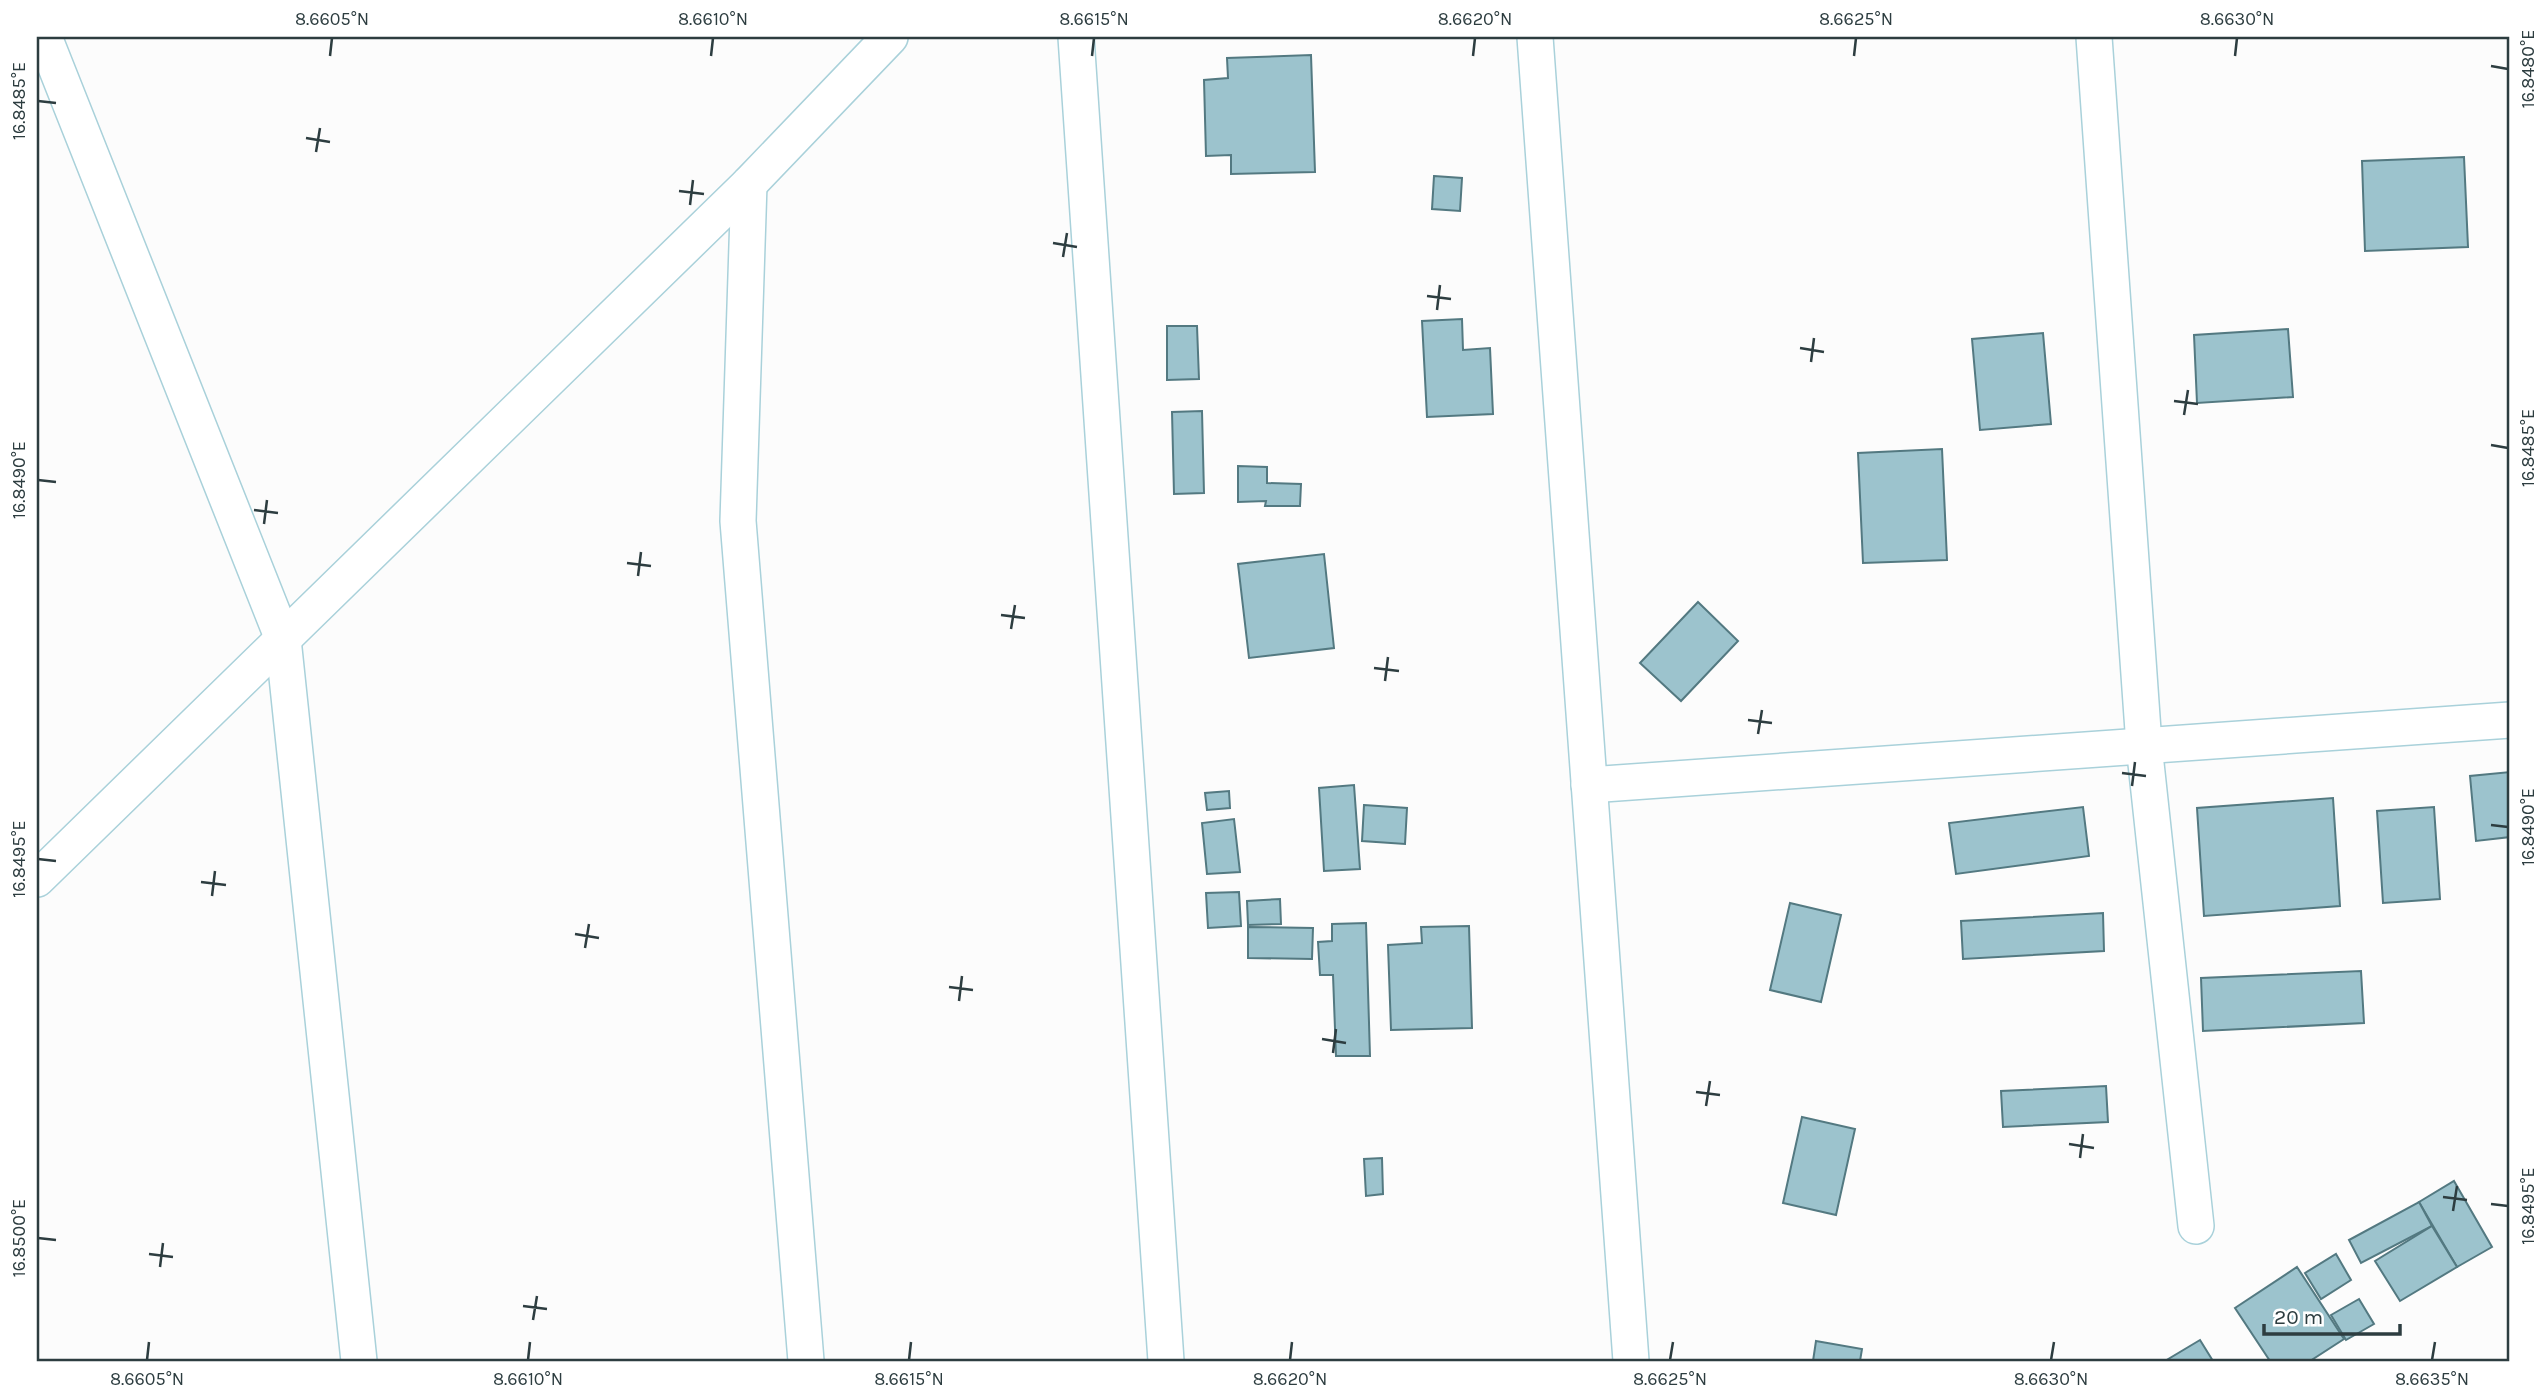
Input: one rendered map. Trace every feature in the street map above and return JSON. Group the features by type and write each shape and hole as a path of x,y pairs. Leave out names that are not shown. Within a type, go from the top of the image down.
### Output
{"street":[{"path":"44,37 283,639 359,1361"},
{"path":"37,879 749,184 890,37"},
{"path":"1076,37 1166,1361"},
{"path":"1535,37 1631,1361"},
{"path":"2094,37 2144,745 2196,1226"},
{"path":"749,184 738,521 806,1361"},
{"path":"1589,785 2510,720"}],"building":[{"path":"1311,55 1315,172 1231,174 1231,155 1206,156 1204,80 1228,78 1227,58"},
{"path":"2464,157 2468,247 2365,251 2362,161"},
{"path":"1434,176 1462,178 1460,211 1432,209"},
{"path":"1462,319 1463,350 1490,348 1493,414 1427,417 1422,321"},
{"path":"1167,326 1197,326 1199,379 1167,380"},
{"path":"2288,329 2293,397 2197,403 2194,335"},
{"path":"2043,333 2051,424 1980,430 1972,339"},
{"path":"1202,411 1204,493 1174,494 1172,412"},
{"path":"1942,449 1947,560 1863,563 1858,453"},
{"path":"1238,466 1267,467 1267,483 1301,484 1300,506 1265,506 1266,501 1238,502"},
{"path":"1324,554 1334,648 1249,658 1238,564"},
{"path":"1698,602 1738,641 1681,701 1640,663"},
{"path":"2510,772 2510,837 2476,841 2470,776"},
{"path":"1354,785 1360,869 1324,871 1319,788"},
{"path":"1229,791 1230,808 1207,810 1205,793"},
{"path":"2333,798 2340,906 2204,916 2197,808"},
{"path":"1364,805 1407,808 1405,844 1362,841"},
{"path":"2083,807 2089,856 1956,874 1949,823"},
{"path":"2434,807 2440,899 2383,903 2377,811"},
{"path":"1234,819 1240,872 1207,874 1202,823"},
{"path":"1239,892 1241,926 1208,928 1206,893"},
{"path":"1280,899 1281,924 1248,925 1247,901"},
{"path":"1790,903 1841,915 1821,1002 1770,990"},
{"path":"2103,913 2104,951 1963,959 1961,921"},
{"path":"1366,923 1370,1056 1336,1056 1333,975 1320,975 1318,942 1332,941 1332,924"},
{"path":"1469,926 1472,1028 1391,1030 1388,945 1422,943 1421,927"},
{"path":"1248,927 1313,928 1312,959 1248,958"},
{"path":"2361,971 2364,1023 2203,1031 2201,978"},
{"path":"2106,1086 2108,1122 2003,1127 2001,1091"},
{"path":"1802,1117 1855,1129 1836,1215 1783,1203"},
{"path":"1382,1158 1383,1194 1366,1196 1364,1159"},
{"path":"2454,1181 2492,1247 2457,1267 2419,1202"},
{"path":"2419,1202 2432,1226 2361,1263 2349,1240"},
{"path":"2432,1226 2457,1267 2400,1301 2375,1261"},
{"path":"2336,1254 2351,1280 2321,1299 2305,1273"},
{"path":"2297,1267 2344,1339 2310,1361 2270,1361 2235,1308"},
{"path":"2359,1299 2374,1324 2346,1340 2331,1315"},
{"path":"2200,1340 2213,1361 2165,1361"},
{"path":"1816,1341 1862,1349 1860,1361 1813,1361"}]}
